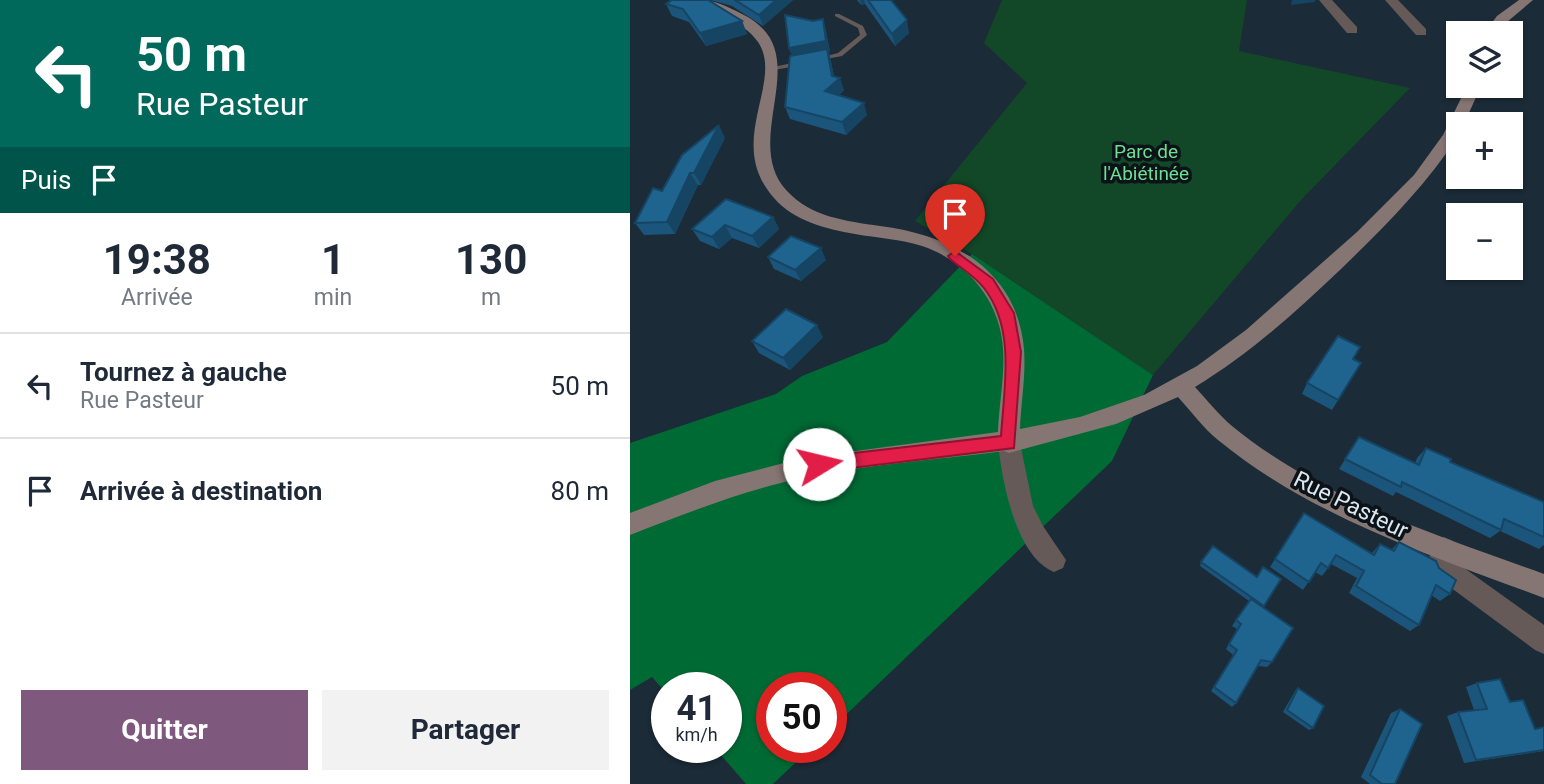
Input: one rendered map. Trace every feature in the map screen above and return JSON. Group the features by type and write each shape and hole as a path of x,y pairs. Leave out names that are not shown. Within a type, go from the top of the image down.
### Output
{"street":[{"path":"705,0 739,15 758,29 771,48 773,68 761,155 767,174 780,194 799,209 826,222 923,240 943,248 979,274 995,292 1006,313 1013,338 1009,443 1021,511 1037,543 1054,561"},
{"path":"1325,0 1352,30"},
{"path":"1391,0 1421,32"},
{"path":"1500,21 1527,0"},
{"path":"630,524 693,498 789,470 861,458 1009,443 1061,432 1149,402 1181,386 1231,353 1274,318 1408,194 1440,155 1469,98"},
{"name":"Rue Pasteur","path":"1181,386 1224,432 1276,468 1332,500 1444,549 1544,586"},
{"path":"1444,549 1440,565 1544,642"}],"lane":[{"path":"773,68 832,57 847,50 864,35 861,27 837,15"}],"green space":[{"name":"Parc de l'Abiétinée","path":"1002,0 1247,0 1239,51 1410,88 1301,200 1153,375 972,254 915,221 1027,83 984,43"},
{"path":"972,254 1153,375 1112,461 847,714 847,672 756,672 756,763 795,763 773,784 746,784 728,763 742,763 742,672 651,672 651,678 630,690 630,443 776,394 802,376 887,342"}],"building":[{"path":"672,0 708,0 742,21 700,33 683,9 666,4"},
{"path":"735,0 776,0 759,15"},
{"path":"868,0 891,0 907,20 892,34"},
{"path":"785,15 813,21 823,19 826,41 789,48"},
{"path":"827,49 832,76 840,78 825,91 864,103 842,122 785,107 790,56"},
{"path":"719,125 694,173 690,173 667,222 635,223 653,188 662,191 682,155"},
{"path":"726,199 773,217 752,236 725,225 712,237 692,229"},
{"path":"791,236 821,248 795,270 768,257"},
{"path":"786,309 817,325 783,358 752,341"},
{"path":"1338,336 1360,347 1353,359 1361,363 1338,400 1307,383"},
{"path":"1359,437 1419,465 1426,448 1451,459 1450,462 1544,502 1544,537 1504,519 1501,530 1402,482 1401,487 1345,459"},
{"path":"1304,513 1374,555 1380,544 1394,551 1399,542 1436,561 1439,568 1456,580 1450,594 1436,585 1419,625 1356,586 1364,571 1336,555 1328,568 1321,563 1309,582 1275,559"},
{"path":"1213,546 1257,577 1263,567 1281,579 1264,606 1201,562"},
{"path":"1251,599 1293,628 1272,662 1261,660 1236,703 1214,687 1237,650 1229,644 1241,624 1236,620"},
{"path":"1500,679 1510,702 1523,700 1535,729 1544,727 1544,750 1476,760 1458,712 1487,709 1477,683"},
{"path":"1298,688 1324,706 1313,728 1287,710"},
{"path":"1400,709 1422,724 1395,784 1382,784 1370,775"}],"route":[{"path":"819,464 1009,443 1014,352 1006,313 988,283 955,256"}]}
